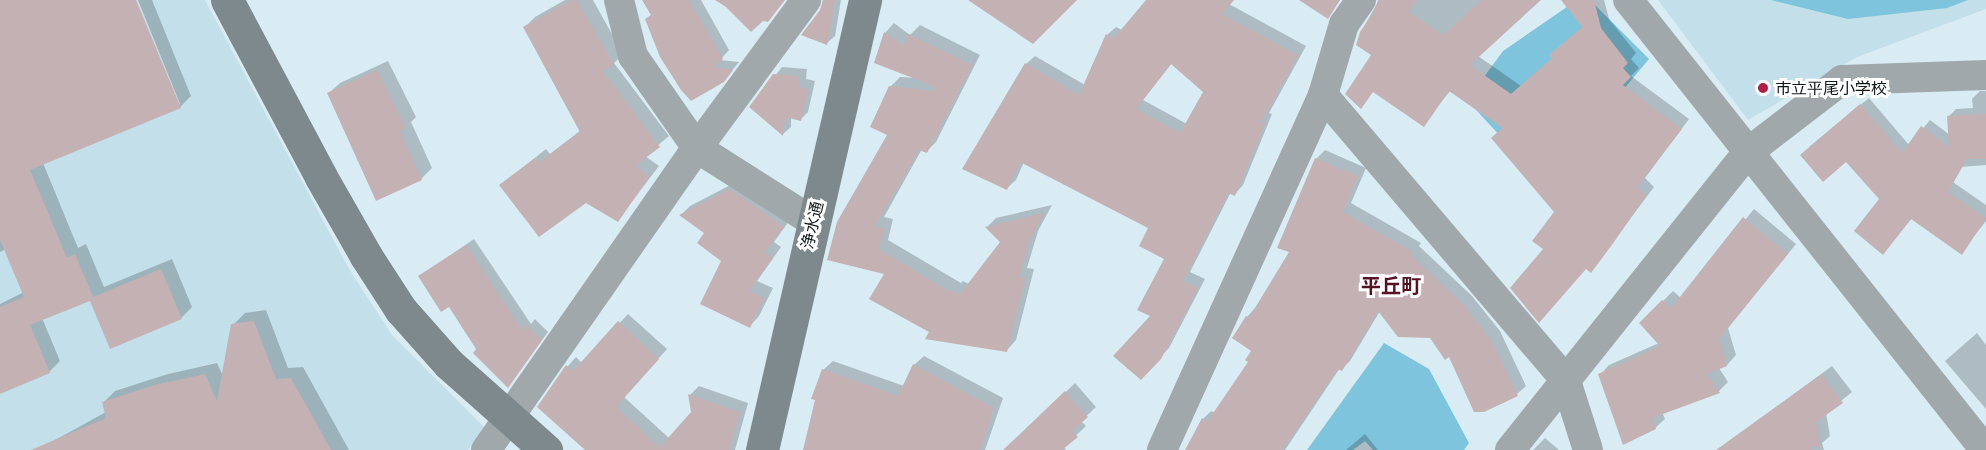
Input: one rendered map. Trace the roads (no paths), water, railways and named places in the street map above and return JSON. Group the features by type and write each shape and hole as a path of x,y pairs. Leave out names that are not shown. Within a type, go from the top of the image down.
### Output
{"street":[{"path":"226,0 326,187 401,310 449,364 546,450"},
{"path":"619,0 633,56 697,148 812,221"},
{"path":"486,450 697,148 806,0"},
{"name":"浄水通","path":"762,450 812,221 865,0"},
{"path":"1162,450 1323,95 1344,24 1361,0"},
{"path":"1628,0 1747,153 1985,450"},
{"path":"1510,450 1747,153 1842,80 1986,75"},
{"path":"1323,95 1566,381 1588,450"}],"place":[{"name":"市立平尾小学校","path":"1763,88"}],"district":[{"name":"平丘町","path":"1391,285"}]}
